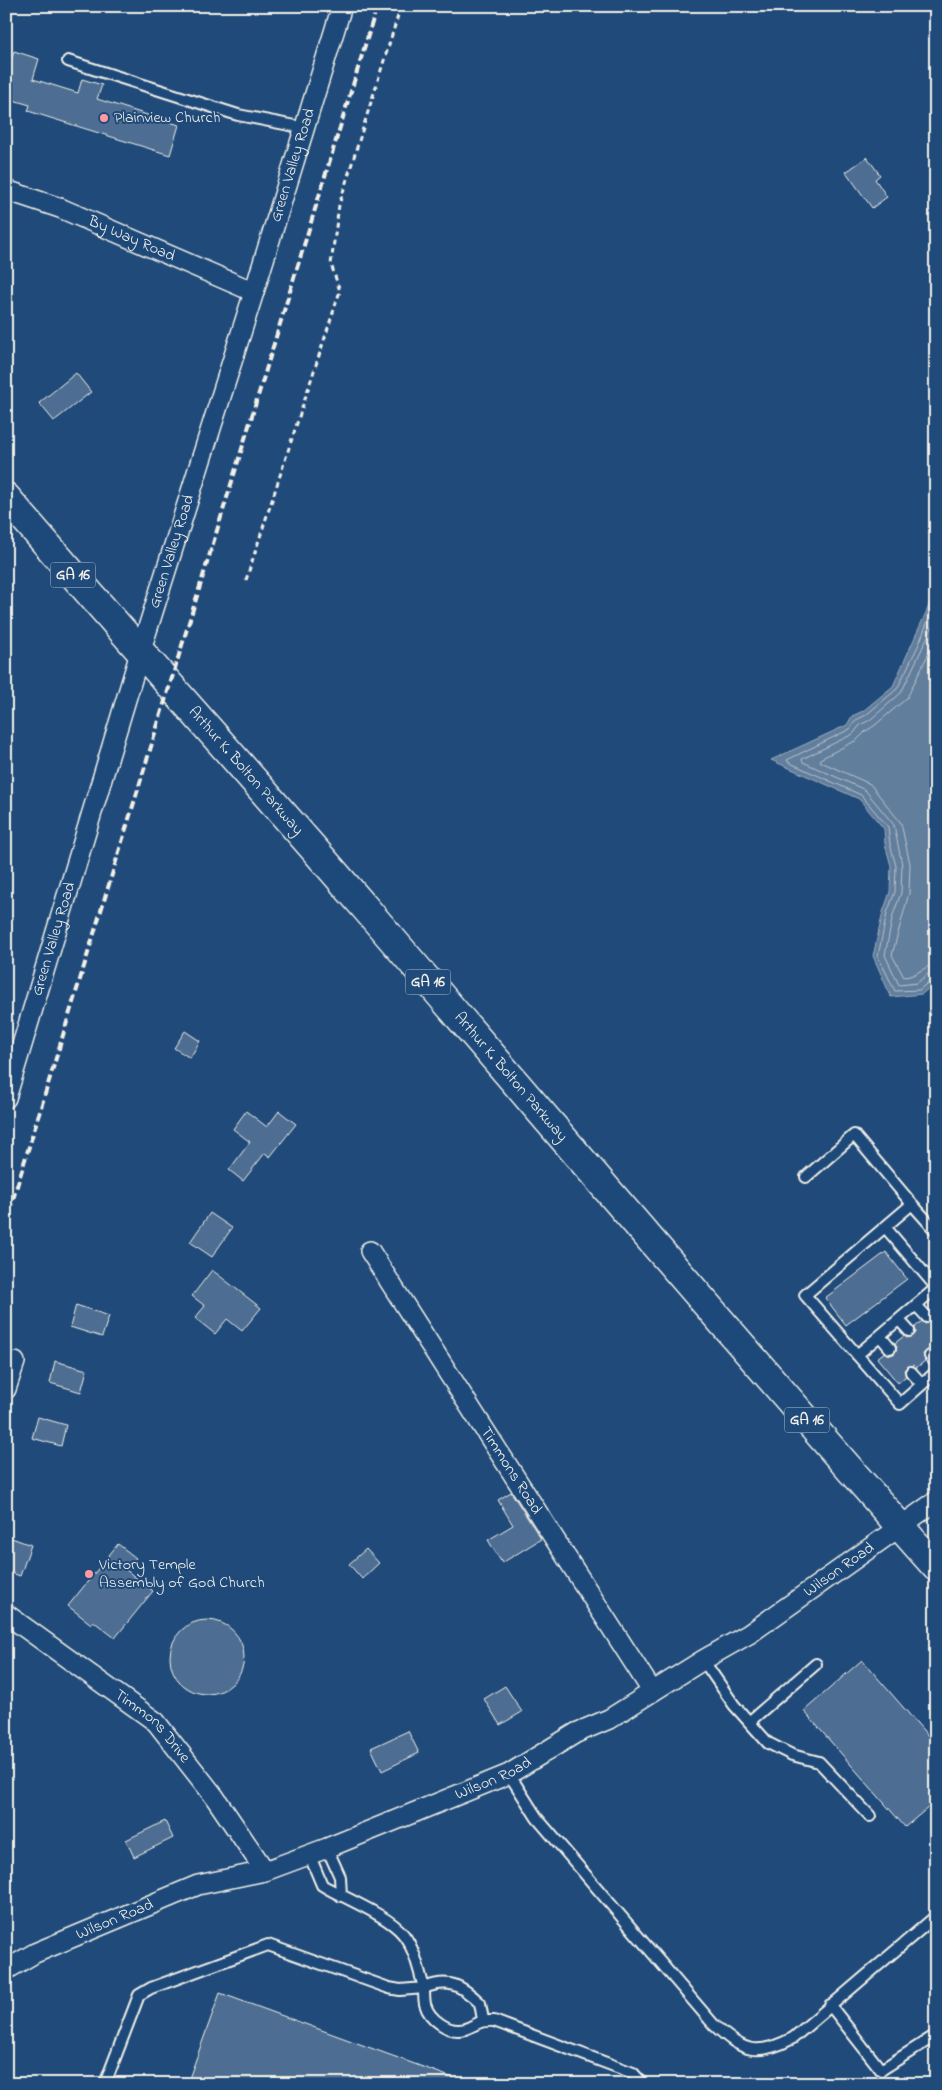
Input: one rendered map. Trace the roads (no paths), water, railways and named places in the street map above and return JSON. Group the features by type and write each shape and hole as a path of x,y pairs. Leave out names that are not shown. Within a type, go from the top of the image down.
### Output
{"main road":[{"name":"Arthur K. Bolton Parkway","path":"6,497 140,653 365,908 707,1306 936,1567"}],"street":[{"name":"Green Valley Road","path":"6,1098 140,653 342,6"},
{"name":"By Way Road","path":"6,190 60,208 254,292"},
{"name":"Timmons Road","path":"370,1251 652,1691"},
{"path":"6,1389 15,1362"},
{"name":"Wilson Road","path":"6,1970 35,1952 198,1885 265,1871 327,1848 509,1774 576,1734 610,1718 703,1660 749,1634 901,1528 936,1501"},
{"name":"Timmons Drive","path":"6,1614 156,1722 214,1796 265,1871"}],"lane":[{"path":"68,61 238,114 305,128"},
{"path":"806,1177 854,1135 936,1231"},
{"path":"912,1204 805,1295 900,1404 936,1372"},
{"path":"857,1356 936,1287 884,1227"},
{"path":"916,1305 927,1317"},
{"path":"899,1320 910,1331"},
{"path":"880,1336 890,1348"},
{"path":"911,1372 922,1384"},
{"path":"703,1660 734,1705 768,1743 792,1755 819,1762 870,1816"},
{"path":"749,1722 816,1664"},
{"path":"509,1774 537,1818 714,2025 733,2042 756,2050 773,2048 793,2038 936,1916"},
{"path":"327,1848 340,1877 341,1896"},
{"path":"309,1854 322,1885 374,1913 403,1934 413,1954 424,1988 425,2004 429,2013 445,2027 457,2030 466,2029 482,2020 494,2021 633,2074 643,2084"},
{"path":"105,2084 139,1995 151,1988 268,1944 389,1988 400,1990 424,1988 446,1982 459,1986 480,2003 482,2020"},
{"path":"830,2006 881,2070 936,2035"}],"water":[{"path":"936,583 936,982 922,994 891,997 873,956 883,912 890,892 891,866 885,844 884,829 859,799 771,760 847,725 852,716 863,711 893,686 928,608"}],"railway":[{"path":"6,1222 377,6"}],"place":[{"name":"Plainview Church","path":"104,118"},
{"name":"Victory Temple Assembly of God Church","path":"89,1574"}]}
